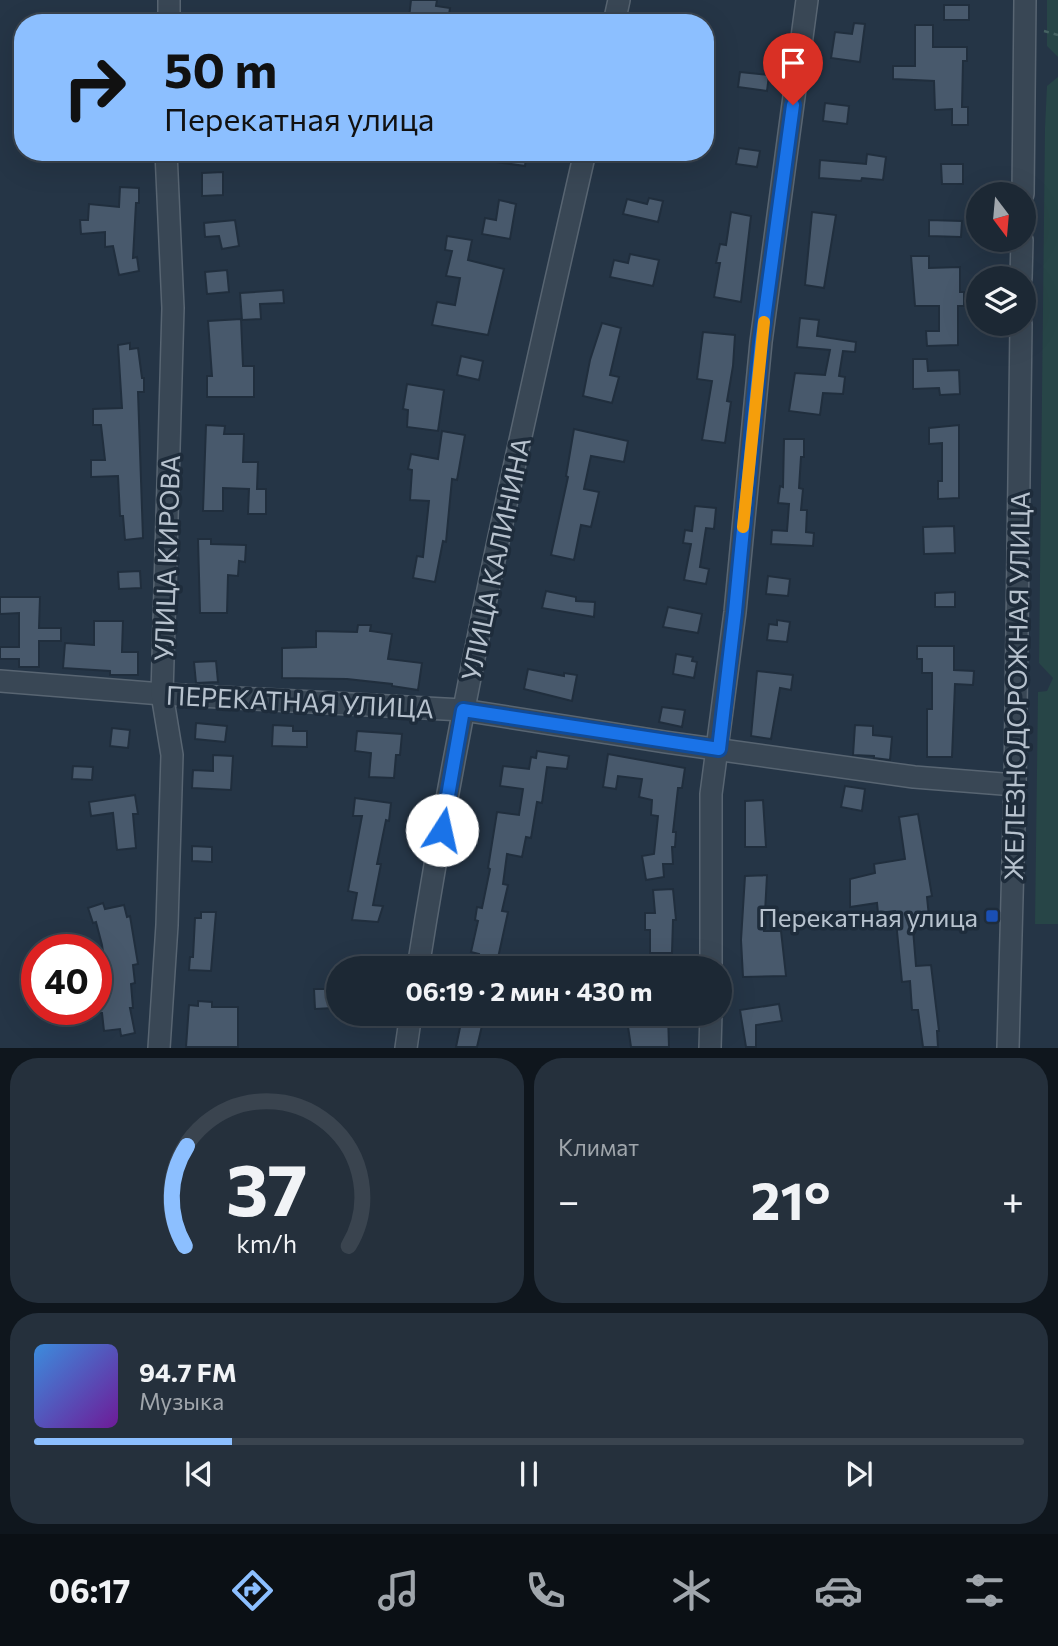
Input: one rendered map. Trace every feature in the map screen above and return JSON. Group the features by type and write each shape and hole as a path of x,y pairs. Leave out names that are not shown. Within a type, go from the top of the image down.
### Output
{"street":[{"path":"711,956 711,794 735,612 761,342 807,0"},
{"path":"1023,182 1025,0"},
{"name":"УЛИЦА КИРОВА","path":"159,1048 167,925 172,755 162,694 173,308 166,161"},
{"name":"УЛИЦА КАЛИНИНА","path":"420,956 463,710 529,394 582,161"},
{"name":"ЖЕЛЕЗНОДОРОЖНАЯ УЛИЦА","path":"1008,1048 1015,785 1021,336"},
{"name":"ПЕРЕКАТНАЯ УЛИЦА","path":"0,681 162,694 463,710 914,777 1015,785"},
{"path":"406,1048 409,1026"},
{"path":"710,1048 711,1026"}],"green space":[{"path":"1047,0 1058,0 1058,57 1047,46"},
{"path":"1058,77 1058,924 1035,924 1038,692 1047,691 1053,678 1039,663 1045,128 1047,86"}],"building":[{"path":"411,0 437,0 436,6 450,8 449,14 409,14"},
{"path":"944,5 969,5 969,20 944,20"},
{"path":"854,23 865,24 860,62 831,58 835,32 852,34"},
{"path":"915,25 933,25 933,47 967,47 967,61 963,61 962,107 968,107 968,125 952,125 952,109 935,110 934,81 893,79 893,66 915,66"},
{"path":"740,72 769,75 767,91 738,87"},
{"path":"825,103 849,106 847,124 823,121"},
{"path":"739,148 760,151 757,167 736,164"},
{"path":"867,154 886,157 883,180 819,178 820,160 866,164"},
{"path":"489,161 526,161 525,166"},
{"path":"941,164 963,164 963,184 942,184"},
{"path":"223,172 223,195 202,196 202,173"},
{"path":"120,187 139,188 133,258 137,257 139,271 119,275 113,246 105,247 105,232 81,234 80,220 88,220 89,204 119,207"},
{"path":"649,198 663,201 658,222 623,214 627,199 647,204"},
{"path":"499,200 516,204 510,239 482,234 485,218 496,220"},
{"path":"731,212 751,216 741,302 714,297 720,263 716,263 720,244 726,245"},
{"path":"812,212 836,215 824,288 805,285"},
{"path":"235,220 239,246 222,249 219,236 205,237 204,223"},
{"path":"929,220 962,221 961,237 929,236"},
{"path":"447,236 472,240 468,260 504,269 488,335 432,325 437,302 455,305 460,278 446,276 452,251 445,250"},
{"path":"630,254 659,260 653,286 610,277 614,260 628,263"},
{"path":"911,256 929,256 929,268 960,267 960,292 964,292 964,306 958,306 958,345 927,346 926,331 939,331 939,306 915,306"},
{"path":"227,270 229,292 207,294 205,272"},
{"path":"283,290 284,303 260,304 261,319 242,320 240,293"},
{"path":"800,318 819,320 817,336 856,342 855,352 843,351 839,376 845,377 843,394 823,393 820,415 789,411 795,373 825,375 830,350 797,347"},
{"path":"241,319 243,366 254,366 254,397 207,397 207,376 212,376 208,321"},
{"path":"602,323 621,328 610,375 619,377 612,403 583,396 590,360"},
{"path":"703,332 735,335 727,401 731,402 725,443 702,440 712,381 697,379"},
{"path":"130,343 130,349 138,348 144,378 144,392 138,392 143,538 125,540 123,516 120,516 118,476 91,477 91,460 105,460 101,425 93,425 93,409 122,408 118,345"},
{"path":"461,356 483,361 479,380 457,375"},
{"path":"913,359 927,359 928,371 959,370 960,394 940,395 939,388 913,389"},
{"path":"407,384 444,390 438,431 407,427 408,410 403,409"},
{"path":"206,425 225,426 224,434 244,434 243,462 258,462 257,489 266,489 266,514 248,514 249,489 223,488 223,511 203,511"},
{"path":"959,425 959,498 938,499 938,481 942,481 942,443 929,444 929,428"},
{"path":"574,429 628,441 624,462 591,456 584,489 599,492 591,527 581,525 574,560 551,555 568,477 566,476"},
{"path":"442,431 465,435 457,480 452,479 446,542 443,541 435,582 413,578 417,556 423,557 429,501 410,500 412,470 408,469 411,454 438,459"},
{"path":"784,439 804,439 799,488 803,489 801,510 807,510 806,532 814,533 813,546 771,544 772,530 787,531 789,504 778,503 780,486 783,487"},
{"path":"695,506 716,508 714,529 706,528 700,567 709,569 706,584 684,580 691,544 683,543 685,530 692,531"},
{"path":"954,526 955,553 924,554 923,527"},
{"path":"198,539 211,539 211,544 246,545 245,562 239,561 238,576 228,575 227,613 200,613"},
{"path":"140,571 141,588 119,589 118,572"},
{"path":"768,576 790,579 788,596 766,594"},
{"path":"546,591 576,597 576,601 595,602 594,617 542,608"},
{"path":"955,592 955,607 935,607 935,593"},
{"path":"0,597 40,597 39,628 61,628 61,641 39,641 39,667 19,667 19,659 0,659 0,647 19,647 19,613 0,614"},
{"path":"668,607 702,614 698,633 663,627"},
{"path":"777,620 790,622 787,642 767,640 769,624 777,625"},
{"path":"94,621 123,621 122,652 138,652 138,675 110,675 110,671 63,668 65,643 94,645"},
{"path":"358,625 371,625 370,631 392,634 388,659 422,663 418,690 347,679 282,678 282,648 316,647 316,631 357,632"},
{"path":"917,646 954,646 954,670 974,671 973,685 955,684 952,757 927,757 927,709 932,709 932,673 922,673 922,659 917,659"},
{"path":"676,654 693,657 692,661 697,662 694,678 673,674"},
{"path":"216,661 218,682 196,683 194,662"},
{"path":"528,669 564,676 564,673 577,675 572,701 524,689"},
{"path":"757,671 793,675 791,690 780,688 771,739 751,736"},
{"path":"662,707 685,710 682,727 659,722"},
{"path":"196,723 227,726 225,742 195,739"},
{"path":"273,725 293,726 293,731 307,731 307,747 272,746"},
{"path":"855,725 873,726 873,735 892,737 890,760 853,755"},
{"path":"112,728 130,730 128,748 110,746"},
{"path":"357,731 402,734 400,755 396,755 394,778 369,777 371,753 355,751"},
{"path":"537,751 569,756 567,769 547,767 542,803 537,802 531,838 526,837 522,857 507,854 503,884 508,885 502,911 508,912 498,956 479,956 471,952 478,921 475,920 477,907 482,908 490,869 488,868 497,812 519,815 523,789 500,786 503,766 529,769 531,757 536,758"},
{"path":"608,754 685,768 682,788 678,788 673,832 676,832 675,847 672,847 673,864 663,864 664,877 646,880 642,856 654,854 658,816 651,815 652,800 639,797 642,779 618,776 616,789 603,787"},
{"path":"213,755 233,756 231,790 192,788 193,770 213,771"},
{"path":"73,766 93,767 92,780 72,779"},
{"path":"845,786 865,789 862,811 841,807"},
{"path":"135,795 138,814 133,814 136,848 117,850 113,813 91,816 89,802"},
{"path":"355,798 391,803 377,864 381,864 373,905 383,906 378,922 352,920 357,893 348,891 362,816 353,816"},
{"path":"763,800 766,847 745,847 745,801"},
{"path":"918,814 932,896 927,897 930,927 913,929 916,966 931,965 939,1031 938,1047 923,1047 918,1010 912,1010 910,981 902,982 895,911 878,913 877,903 850,907 850,879 875,873 874,864 905,859 899,817"},
{"path":"192,846 212,847 212,862 192,861"},
{"path":"767,875 764,931 781,931 786,976 743,977 741,940 745,876"},
{"path":"673,889 676,920 673,920 672,953 650,953 650,930 645,930 645,913 655,913 653,890"},
{"path":"103,903 105,909 124,905 127,917 130,916 138,964 133,965 135,983 131,984 133,1008 130,1008 135,1033 121,1036 120,1029 104,1031 103,1025 112,1025 112,934 99,934 88,908"},
{"path":"201,912 216,912 211,971 189,970 190,957 193,957 195,918 201,918"},
{"path":"314,989 326,989 326,1008 315,1009"},
{"path":"198,1001 212,1002 212,1007 238,1007 238,1047 186,1047 189,1005 198,1006"},
{"path":"779,1004 782,1021 756,1025 756,1047 746,1047 740,1010"},
{"path":"460,1026 482,1026 477,1047 456,1047"},
{"path":"628,1026 668,1026 669,1047 631,1047"}],"slow traffic":[{"path":"743,527 764,322"}],"place":[{"name":"Перекатная улица","path":"992,916"}],"route":[{"path":"442,830 463,710 719,749 761,342 793,105"}]}
